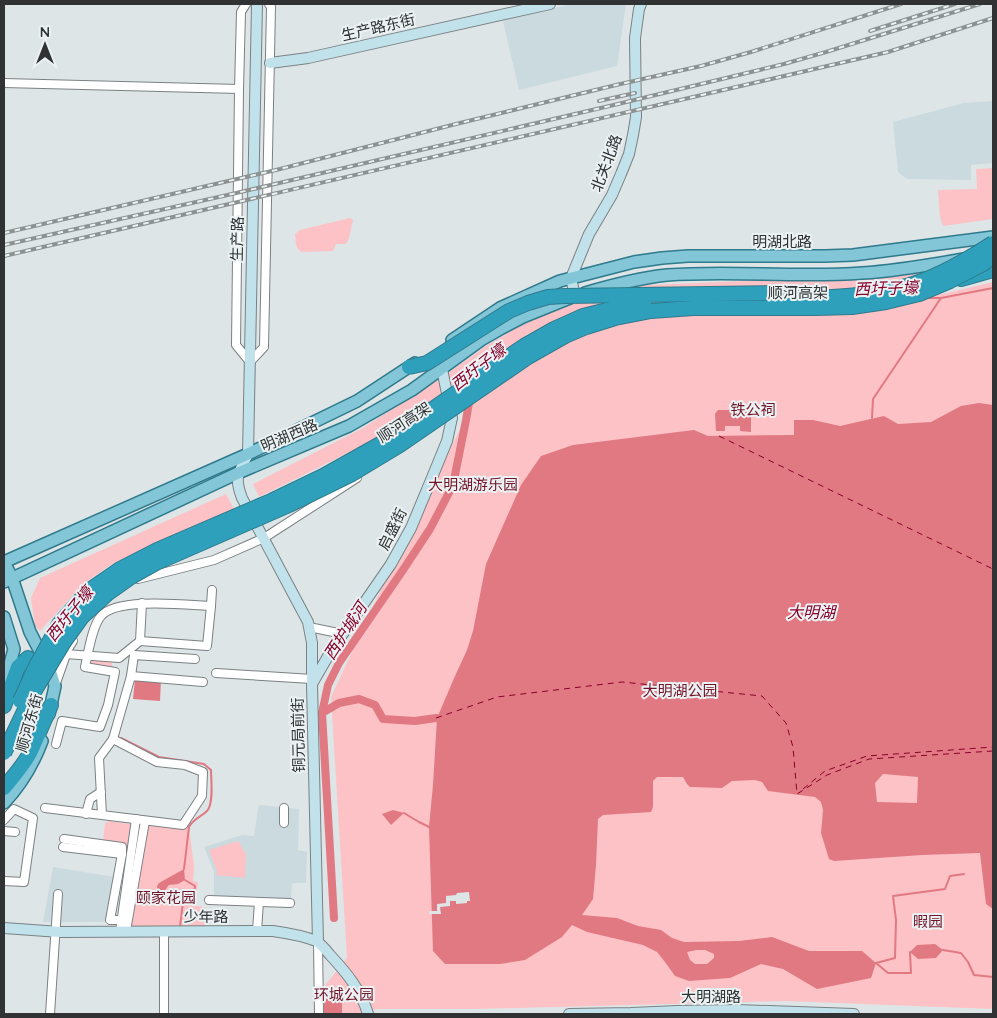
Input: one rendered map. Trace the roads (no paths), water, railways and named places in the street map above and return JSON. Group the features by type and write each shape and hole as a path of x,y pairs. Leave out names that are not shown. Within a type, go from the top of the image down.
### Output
{"highway":[{"name":"顺河高架","path":"4,734 36,666 59,624 88,591 120,569 157,550 280,497 381,444 524,346 554,329 583,316 623,306 662,301 822,298 884,292 921,281 957,266 993,243"},
{"name":"顺河高架","path":"4,753 32,695 64,642 82,618 107,594 131,577 156,563 289,506 352,474 400,445 528,357 565,336 615,318 651,311 692,308 852,307 886,302 919,294 950,281 983,264 993,255"},
{"path":"950,281 993,270"},
{"path":"410,367 427,363 509,311 528,302 548,298 565,296 688,294 820,293 849,295"},
{"path":"4,706 18,667 28,658"},
{"path":"7,801 51,705"}],"main road":[{"name":"明湖北路","path":"572,278 634,262 662,258 844,255 993,237"},
{"path":"575,296 633,280 667,275 862,273 993,255"},
{"name":"明湖西路","path":"4,562 248,454 357,401 500,308 560,281 572,278"},
{"name":"明湖西路","path":"8,580 238,473 349,426 412,390 481,340 523,317 575,296"},
{"name":"顺河东街","path":"4,562 8,580 30,632 51,673 55,686 51,705"},
{"path":"4,617 14,649 4,687"},
{"path":"9,668 28,658 39,660 51,673"}],"street":[{"path":"246,4 241,12 236,345 250,362 264,347 271,7 268,4"},
{"name":"生产路","path":"238,473 248,454 257,4"},
{"name":"生产路东街","path":"270,63 308,58 550,4"},
{"name":"北关北路","path":"572,278 590,234 612,195 629,154 636,117 635,38 641,4"},
{"path":"4,83 239,89"},
{"path":"572,278 575,296"},
{"name":"启盛街","path":"312,682 390,564 411,528 447,441 452,418 442,369"},
{"path":"55,686 66,654 87,618 112,595 140,578 214,560 264,538 452,418"},
{"name":"铜元局前街","path":"238,473 238,487 242,498 308,622 312,643 319,1014"},
{"path":"140,641 207,646 212,590"},
{"path":"115,672 85,668 94,629 100,616 112,609 142,604 211,606"},
{"path":"56,744 62,721 100,727 108,705 119,658 140,641 142,604"},
{"path":"309,627 343,634"},
{"path":"66,654 119,658"},
{"path":"102,815 99,758 113,740 131,676 134,655 195,659"},
{"path":"216,673 312,682"},
{"path":"131,676 203,682"},
{"path":"45,808 184,826 202,796 204,772 185,766 157,762 113,740"},
{"path":"86,814 90,799 101,792"},
{"path":"4,820 7,801 33,818 24,882 4,881"},
{"path":"284,808 284,823"},
{"path":"123,931 122,920 136,819"},
{"path":"123,931 145,821"},
{"path":"4,831 15,832"},
{"path":"63,843 122,847 110,920 122,920"},
{"path":"50,1014 58,894"},
{"path":"209,900 290,903"},
{"path":"257,931 259,902"},
{"name":"少年路","path":"4,928 56,932 273,931 298,935 318,942"},
{"path":"164,931 164,1014"},
{"path":"318,942 350,978 366,1006 368,1014"},
{"name":"大明湖路","path":"569,1014 752,1010 854,1014"}],"water":[{"name":"大明湖","path":"979,403 993,405 993,909 986,904 980,853 834,861 829,859 821,833 823,810 821,802 815,797 768,791 762,782 755,780 732,781 722,788 690,787 683,777 657,777 653,781 653,807 651,812 603,815 598,819 593,899 582,915 617,918 638,926 661,930 672,938 684,942 739,941 772,937 809,951 862,951 876,963 871,978 817,989 783,969 761,964 730,978 689,981 675,976 657,952 643,945 587,932 572,925 562,937 525,960 500,964 445,964 433,951 429,827 437,718 467,650 473,631 486,564 521,485 541,456 573,445 694,430 708,436 794,435 794,420 813,420 840,426 884,416 898,424 931,422 961,406","holes":["883,774 918,777 917,803 877,802 875,783","705,950 714,954 714,958 707,964 695,964 690,960 687,952"]},
{"path":"718,410 748,410 751,412 751,432 740,431 740,426 725,426 725,431 716,431 715,414"},
{"path":"135,679 161,680 160,701 133,699"},
{"path":"393,810 404,813 391,825 382,814"},
{"path":"184,869 185,880 178,884 169,885 162,898 158,897 157,886 159,883"},
{"path":"935,944 943,950 936,958 918,959 910,952 917,945"},
{"path":"324,991 342,993 342,1014 324,1014"}],"waterway":[{"name":"西圩子壕","path":"926,298 941,298 993,288"},
{"path":"872,418 873,399 941,298"},
{"name":"西护城河","path":"334,918 322,713 328,685 339,663 430,529 453,485 470,397"},
{"path":"322,713 339,703 359,699 375,705 383,719 415,721 436,718"},
{"path":"121,738 159,757 204,764 211,770 211,803 207,811 189,827 184,869"},
{"path":"404,813 429,827"},
{"path":"876,963 895,958 896,920 893,896 945,889 950,876 964,874"},
{"path":"162,898 186,902 194,898 195,886 185,880"},
{"path":"180,927 183,902"},
{"path":"943,950 961,953 974,975 993,977"},
{"path":"876,963 888,973 911,973 910,952"}],"railway":[{"path":"4,233 276,170 456,124 701,66 901,4"},
{"path":"870,31 955,4"},
{"path":"4,245 232,194 784,64 980,4"},
{"path":"4,256 888,52 993,18"},
{"path":"599,101 635,93"}],"park label":[{"name":"铁公祠","path":"753,409"},
{"name":"大明湖游乐园","path":"473,484"},
{"name":"大明湖公园","path":"680,690"},
{"name":"颐家花园","path":"166,897"},
{"name":"暇园","path":"928,921"},
{"name":"环城公园","path":"344,994"}]}
